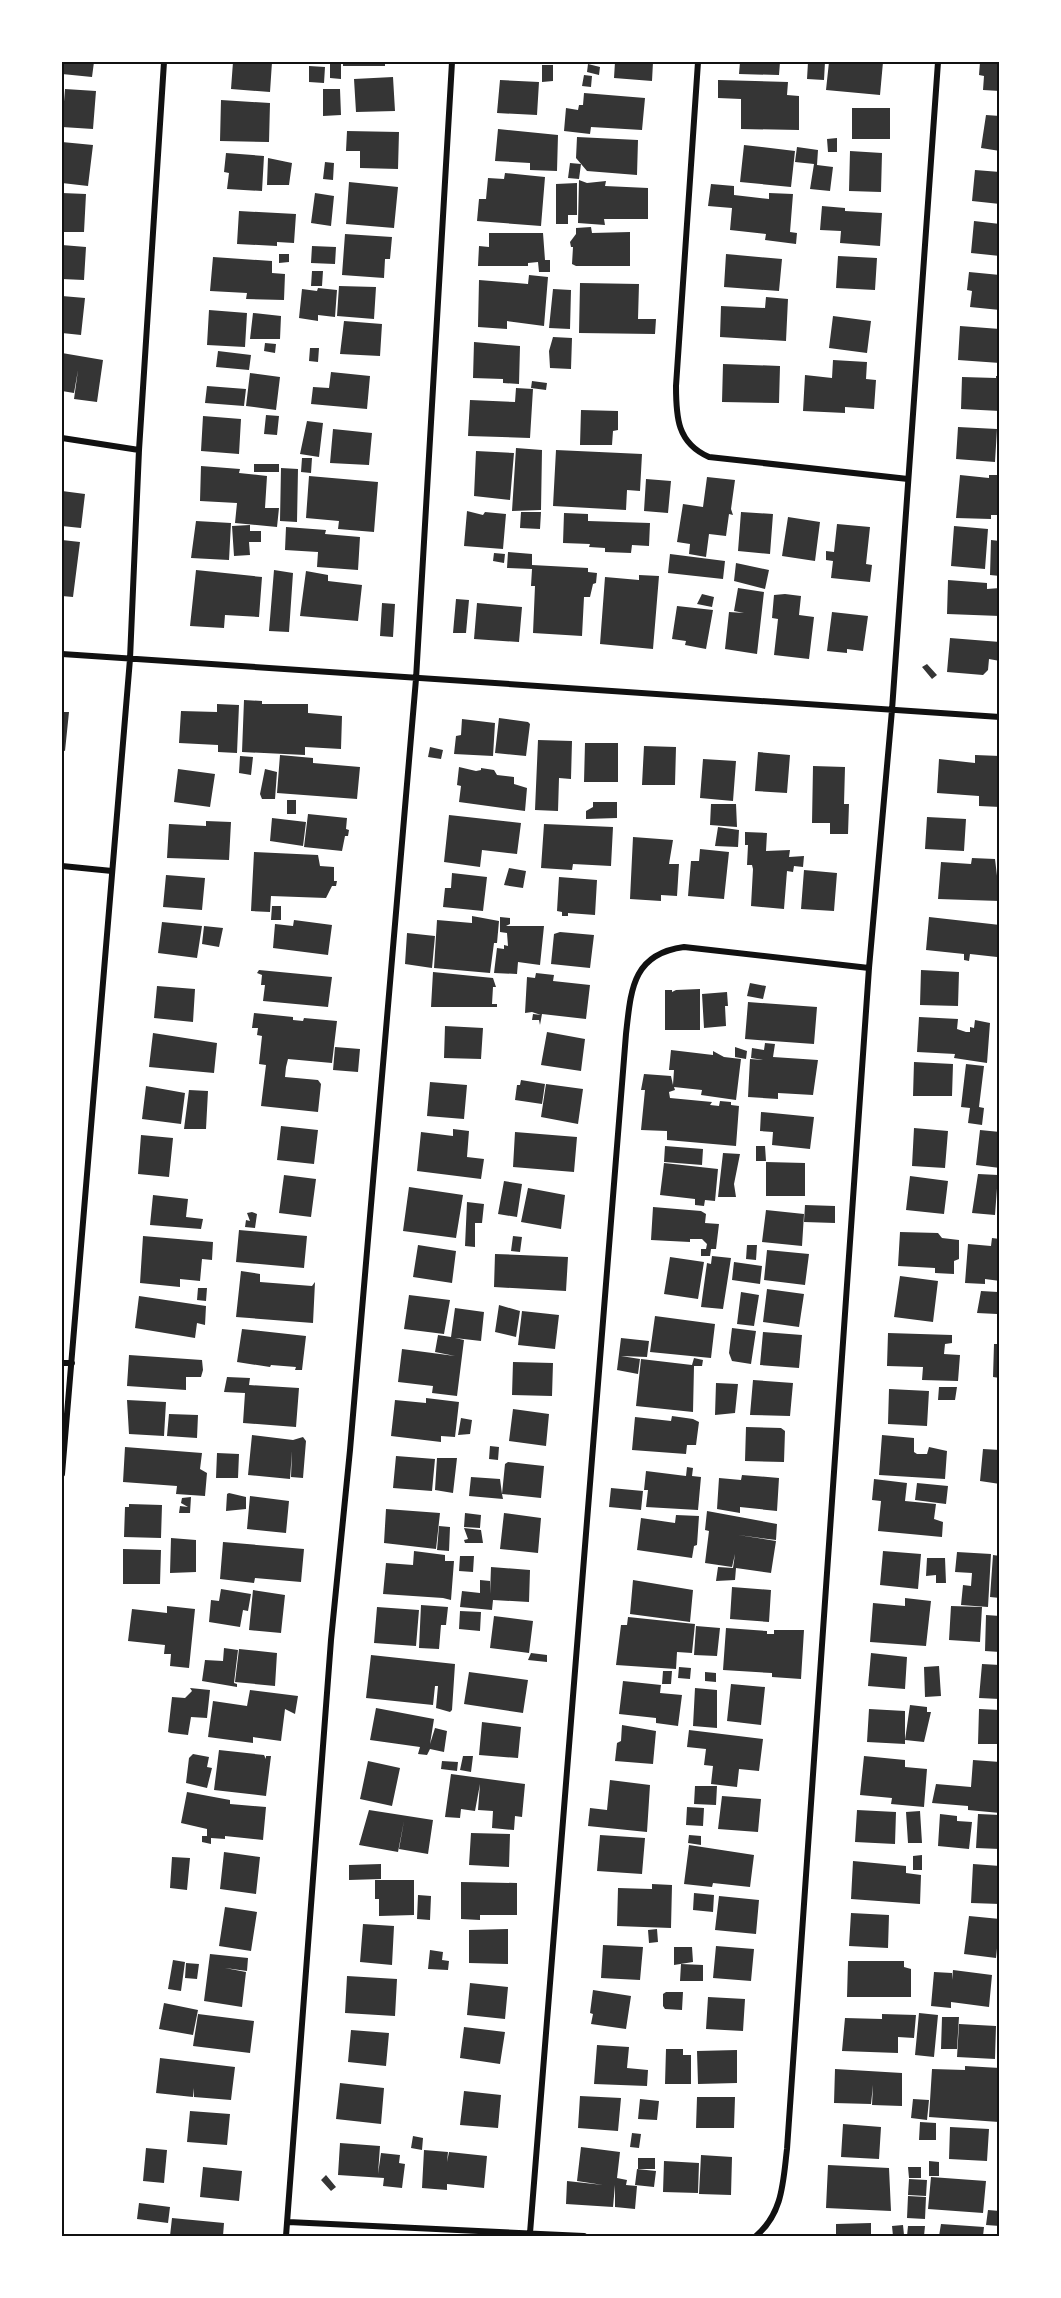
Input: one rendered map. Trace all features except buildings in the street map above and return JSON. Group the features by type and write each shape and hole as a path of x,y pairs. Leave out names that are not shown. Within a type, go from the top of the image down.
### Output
{"street":[{"path":"62,1474 130,659 139,450 164,62"},
{"path":"286,2236 330,1652 351,1450 416,679 452,62"},
{"path":"698,62 676,386 681,431 694,451 709,457 908,479"},
{"path":"756,2236 768,2227 778,2209 787,2149 869,968 892,710 938,62"},
{"path":"62,438 139,450"},
{"path":"62,654 999,717"},
{"path":"62,866 112,871"},
{"path":"530,2233 626,1034 636,978 649,960 664,950 684,947 869,968"},
{"path":"62,1363 72,1363"},
{"path":"288,2222 584,2236"}]}
